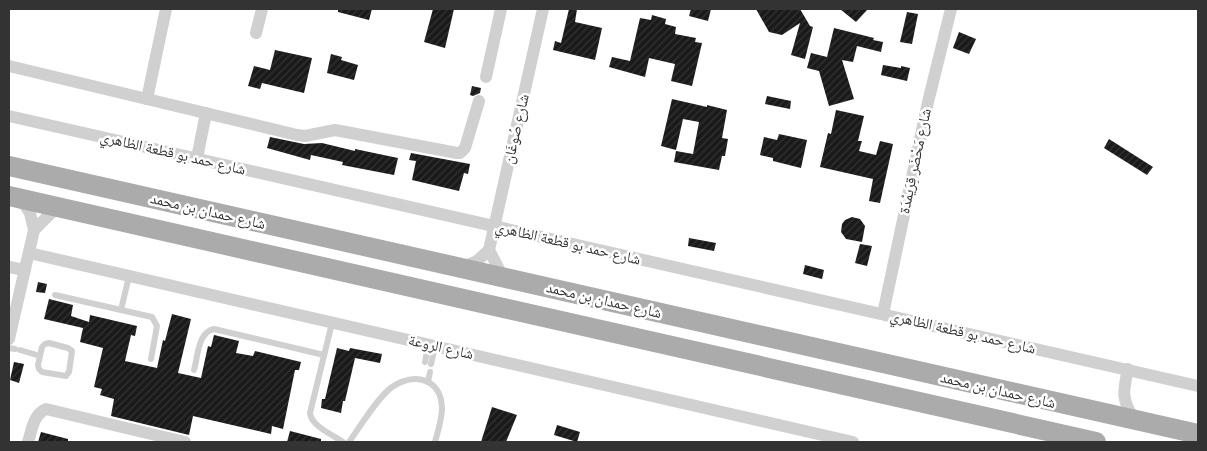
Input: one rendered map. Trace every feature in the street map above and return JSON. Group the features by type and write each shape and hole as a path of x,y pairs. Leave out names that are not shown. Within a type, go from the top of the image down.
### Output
{"main road":[{"name":"شارع حمدان بن محمد","path":"9,166 1198,434"},
{"name":"شارع حمدان بن محمد","path":"15,197 1096,442"}],"street":[{"path":"147,99 166,9"},
{"path":"256,32 262,9"},
{"path":"486,77 501,9"},
{"name":"شارع صُوغَان","path":"489,250 543,9"},
{"name":"شارع مَحْضَر قِرَيمْدَة","path":"882,314 928,102 951,9"},
{"path":"9,66 297,135 304,136 335,130 457,154 465,148 479,101"},
{"path":"197,158 206,113"},
{"name":"شارع حمد بو قطعة الظاهري","path":"9,116 1198,386"},
{"path":"13,346 28,253 34,230 30,213 15,197"},
{"path":"34,230 57,207"},
{"path":"462,268 477,260 489,250 503,277"},
{"name":"شارع الروعة","path":"28,253 853,442"},
{"path":"9,267 25,270"},
{"path":"1099,413 1112,404 1122,392 1128,369"},
{"path":"1122,392 1127,407 1135,420"},
{"path":"28,442 34,420 46,409 185,442"}],"lane":[{"path":"121,310 129,276"},
{"path":"55,296 148,315 155,320 157,326 151,359"},
{"path":"332,323 310,417 314,422 343,442"},
{"path":"194,370 203,336 208,331 214,329 324,355"},
{"path":"47,343 70,349 73,354 68,375 64,377 41,371 38,365 40,356 42,347 47,343"},
{"path":"428,363 432,345"},
{"path":"13,346 40,356"},
{"path":"421,379 426,371 428,382"},
{"path":"349,442 387,391 407,380 421,379 435,388 442,408 435,442"}],"building":[{"path":"338,9 372,9 369,20 338,12"},
{"path":"433,9 454,9 445,48 424,42"},
{"path":"569,9 577,9 575,22 602,28 595,60 553,50 555,41 561,43"},
{"path":"691,9 711,9 708,21 689,16"},
{"path":"756,9 800,9 810,26 813,27 805,59 791,55 800,23 782,35 769,32"},
{"path":"840,9 868,9 856,22"},
{"path":"907,12 918,14 912,44 900,42"},
{"path":"652,15 666,19 665,24 676,27 675,34 696,38 695,42 702,43 692,86 671,81 675,64 649,58 645,77 609,67 612,57 630,61 640,18 651,20"},
{"path":"834,28 883,42 881,52 857,46 853,62 842,60 854,99 829,106 819,71 807,68 811,53 827,57"},
{"path":"959,32 976,39 969,54 953,48"},
{"path":"275,50 312,58 304,93 262,83 260,89 248,86 254,66 270,70"},
{"path":"331,54 342,57 341,60 358,65 354,80 327,73"},
{"path":"883,65 910,68 907,81 881,75"},
{"path":"472,86 481,88 480,93 473,96 470,95"},
{"path":"767,96 791,101 790,109 765,104"},
{"path":"672,99 727,110 722,138 728,139 725,156 722,156 719,170 674,162 676,151 693,154 699,122 683,119 676,150 661,146"},
{"path":"836,110 864,116 858,141 862,141 859,151 876,155 880,141 893,144 880,203 869,201 873,179 820,167 828,133 831,134"},
{"path":"779,134 807,140 801,168 773,161 773,158 760,155 764,137 777,140"},
{"path":"270,137 304,144 322,143 398,158 394,175 342,165 343,162 311,155 310,160 267,148"},
{"path":"1109,139 1153,167 1147,175 1104,148"},
{"path":"411,153 470,164 468,174 464,173 459,191 412,180 416,161 409,160"},
{"path":"852,217 860,219 865,226 862,242 846,239 841,232 842,224 845,220"},
{"path":"689,238 716,243 714,251 688,246"},
{"path":"860,244 872,246 867,266 855,263"},
{"path":"805,265 824,270 822,279 803,274"},
{"path":"38,282 47,284 45,293 36,292"},
{"path":"49,299 73,305 71,316 89,322 90,315 137,326 135,336 131,335 125,361 157,368 163,340 165,341 172,314 191,319 178,373 201,378 208,346 211,347 214,335 239,341 236,353 253,356 255,351 301,362 299,370 295,370 283,429 272,426 271,434 193,416 189,435 111,416 114,399 100,395 102,389 94,387 103,348 80,342 83,328 44,319"},
{"path":"337,348 349,351 350,348 382,354 380,363 355,358 341,413 321,408 322,399 325,399"},
{"path":"14,362 24,364 19,383 10,380"},
{"path":"492,407 517,415 506,442 481,442"},
{"path":"557,425 580,432 577,442 554,435"},
{"path":"290,431 321,439 321,442 287,442"},
{"path":"41,432 68,439 68,442 38,442"}]}
